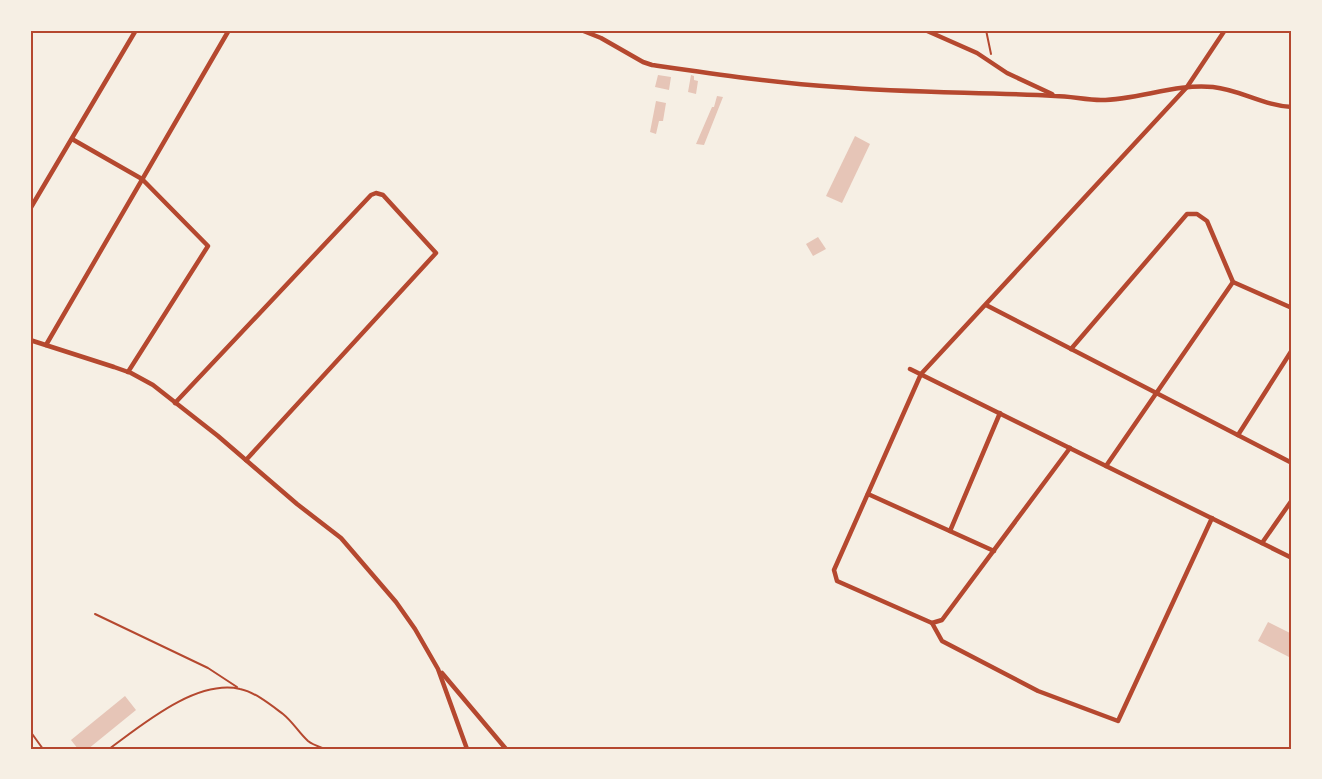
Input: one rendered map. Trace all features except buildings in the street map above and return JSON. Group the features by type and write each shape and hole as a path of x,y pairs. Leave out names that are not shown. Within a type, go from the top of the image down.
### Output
{"street":[{"path":"30,209 136,30"},
{"path":"46,345 230,30"},
{"path":"581,30 652,65 742,78 839,87 1100,100 1131,98 1187,87 1212,87 1234,91 1279,107 1291,106"},
{"path":"925,30 977,52 1007,73 1055,96"},
{"path":"1212,518 1118,721 1038,691 942,641 932,623 837,581 834,570 921,374 1187,87 1225,30"},
{"path":"72,139 142,179 208,246 128,372"},
{"path":"175,403 371,195 376,193 383,195 436,253 246,460"},
{"path":"1071,349 1187,214 1197,214 1207,221 1233,282 1292,308"},
{"path":"1106,466 1233,282"},
{"path":"986,305 1292,464"},
{"path":"30,340 128,372 153,385 341,538 396,602 438,669 506,749"},
{"path":"1238,435 1292,350"},
{"path":"910,369 1292,558"},
{"path":"950,531 1000,413"},
{"path":"932,623 942,620 1070,448"},
{"path":"868,494 993,551"},
{"path":"1262,543 1292,500"},
{"path":"438,669 467,749"}],"path":[{"path":"986,30 992,63"},
{"path":"94,614 208,668 240,689 253,694 285,715 309,741 325,749"},
{"path":"109,749 162,709 215,689 240,689"},
{"path":"30,731 43,749"}]}
